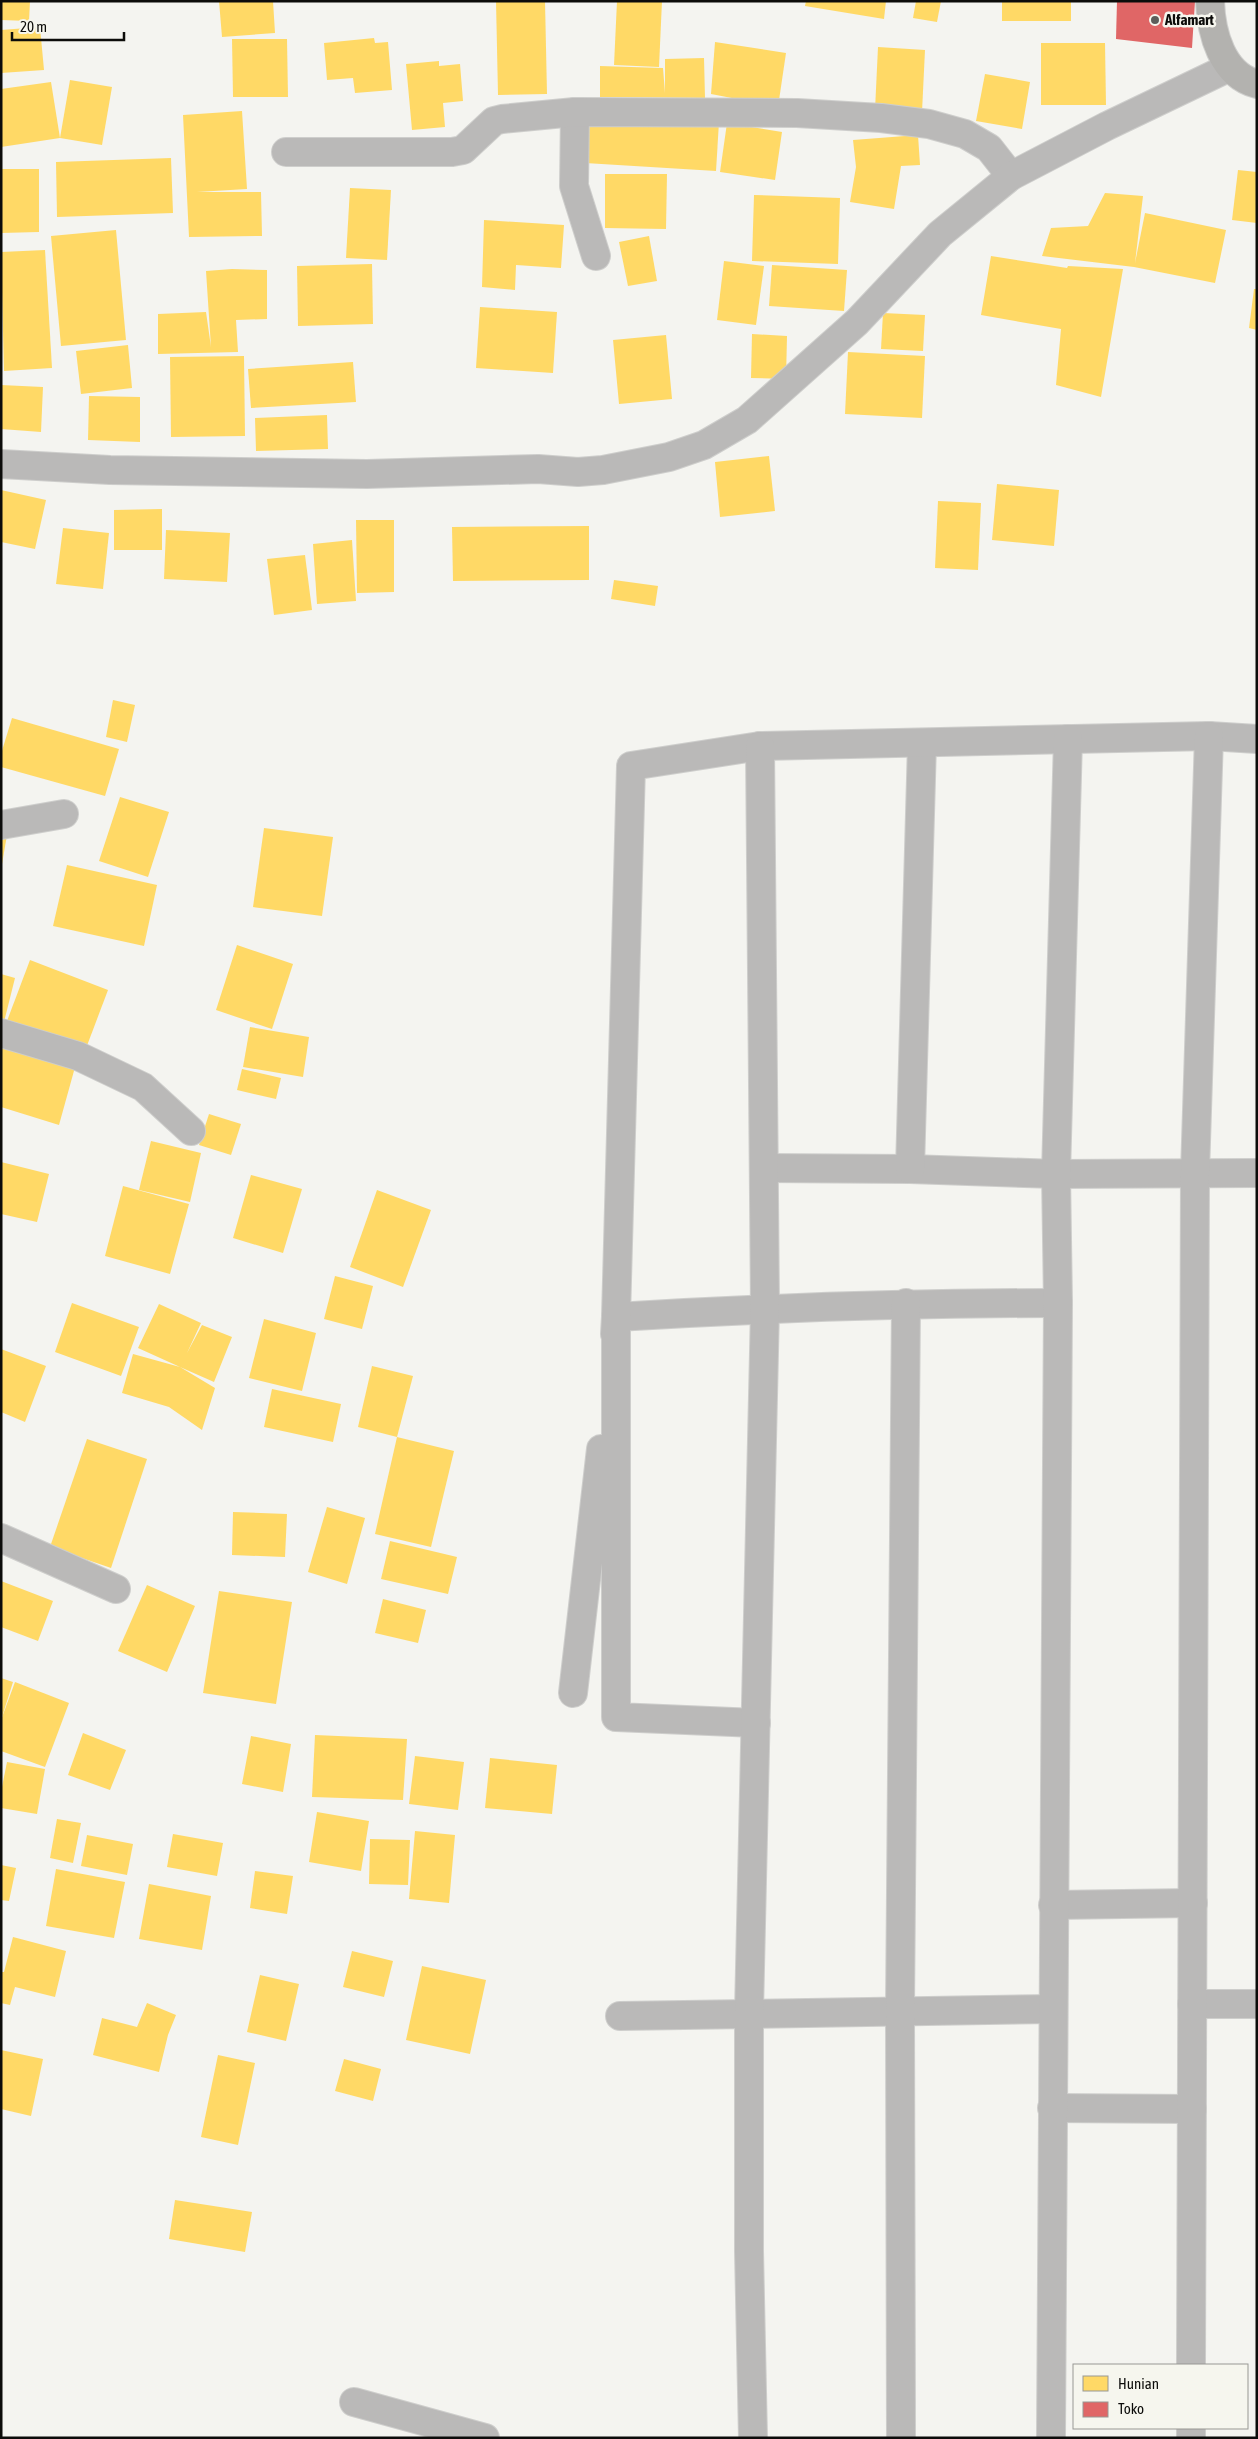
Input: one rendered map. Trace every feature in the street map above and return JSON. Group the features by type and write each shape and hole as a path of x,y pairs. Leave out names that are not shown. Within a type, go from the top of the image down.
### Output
{"main road":[{"path":"1210,1 1216,40 1230,67 1248,82 1257,84"}],"street":[{"path":"1,464 110,470 367,474 538,469 578,472 603,470 669,457 704,445 747,420 858,322 940,234 1011,176 1107,126 1230,67"},
{"path":"286,152 452,152 463,150 471,145 494,121 575,112 798,113 882,118 930,124 965,134 989,148 1011,176"},
{"path":"575,112 574,186 596,256"},
{"path":"756,1723 616,1717 616,1317 631,766 760,746 922,744 1209,736 1257,739"},
{"path":"1191,2364 1196,1174 1209,736"},
{"path":"1051,2438 1058,1303 1056,1174 1068,739"},
{"path":"910,1169 922,744"},
{"path":"753,2438 749,2251 749,2012 765,1308 760,746"},
{"path":"1,825 64,814"},
{"path":"1,1033 78,1056 143,1087 191,1131"},
{"path":"764,1168 910,1169 1056,1174 1257,1173"},
{"path":"616,1317 765,1308 906,1303 1058,1303"},
{"path":"901,2438 900,2010 906,1303"},
{"path":"573,1693 616,1317"},
{"path":"1,1538 116,1589"},
{"path":"1053,1905 1193,1904"},
{"path":"1192,2004 1257,2004"},
{"path":"620,2016 749,2012 1053,2009"},
{"path":"1052,2108 1192,2109"},
{"path":"354,2402 480,2437"}],"building: Hunian":[{"path":"1,1 30,1 29,21 1,20"},
{"path":"219,1 273,1 275,33 222,37"},
{"path":"496,1 545,1 547,94 498,95"},
{"path":"617,1 662,1 659,67 614,65"},
{"path":"806,1 886,1 884,19 805,6"},
{"path":"916,1 941,1 937,22 913,18"},
{"path":"1002,1 1071,1 1071,21 1002,21"},
{"path":"40,27 44,70 1,73 1,30"},
{"path":"374,38 375,43 388,42 392,90 355,93 353,78 327,80 324,43"},
{"path":"232,39 287,39 288,97 233,97"},
{"path":"715,42 786,53 778,107 711,94"},
{"path":"1041,43 1105,43 1106,105 1041,105"},
{"path":"878,47 925,50 922,112 875,110"},
{"path":"704,58 705,98 600,97 600,66 663,68 665,93 665,59"},
{"path":"439,61 439,66 460,64 463,101 443,103 445,127 412,130 406,64"},
{"path":"985,74 1030,82 1022,129 976,121"},
{"path":"70,80 112,87 102,145 60,138"},
{"path":"51,82 60,138 1,147 1,89"},
{"path":"242,111 247,189 197,192 261,192 262,236 189,237 183,115"},
{"path":"587,116 719,122 716,171 585,163"},
{"path":"727,123 782,132 775,180 720,172"},
{"path":"918,135 920,165 901,166 894,209 850,202 856,167 853,140"},
{"path":"171,158 173,213 57,217 56,162"},
{"path":"1,169 39,169 39,232 1,233"},
{"path":"1238,170 1257,172 1257,223 1232,220"},
{"path":"605,174 667,174 666,229 605,228"},
{"path":"350,188 391,190 387,260 346,258"},
{"path":"1105,193 1143,196 1135,263 1145,213 1226,230 1215,283 1134,267 1042,256 1051,228 1088,226"},
{"path":"754,195 840,198 838,264 752,261"},
{"path":"484,220 564,225 561,268 516,265 515,290 482,287"},
{"path":"116,230 126,340 61,346 51,236"},
{"path":"649,236 657,281 628,286 619,242"},
{"path":"45,250 52,368 4,371 1,252"},
{"path":"991,256 1067,268 1068,266 1123,269 1101,397 1056,385 1061,329 981,315"},
{"path":"724,261 764,266 756,325 717,320"},
{"path":"372,264 373,324 298,326 297,266"},
{"path":"772,265 847,270 844,311 769,306"},
{"path":"232,269 267,270 267,319 236,320 238,352 158,354 158,314 206,312 211,347 206,271"},
{"path":"1254,289 1257,289 1257,330 1249,328"},
{"path":"480,307 557,312 553,373 476,368"},
{"path":"883,313 925,315 923,351 881,349"},
{"path":"752,334 787,336 786,379 751,378"},
{"path":"666,335 672,399 619,404 613,340"},
{"path":"128,345 132,388 81,394 76,351"},
{"path":"848,352 925,356 922,418 845,414"},
{"path":"244,356 245,436 171,437 170,357"},
{"path":"353,362 356,402 251,408 248,369"},
{"path":"1,385 43,387 41,432 1,429"},
{"path":"89,396 140,397 140,442 88,440"},
{"path":"327,415 328,449 256,451 255,418"},
{"path":"769,456 775,511 720,517 715,462"},
{"path":"997,484 1059,490 1054,546 992,540"},
{"path":"1,490 46,500 35,549 1,542"},
{"path":"938,501 981,503 978,570 935,568"},
{"path":"162,509 162,550 114,550 114,510"},
{"path":"356,520 394,520 394,592 357,593"},
{"path":"589,526 589,580 453,581 452,527"},
{"path":"63,528 109,533 103,589 56,584"},
{"path":"166,530 230,533 227,582 164,579"},
{"path":"352,540 356,601 317,604 313,544"},
{"path":"305,555 312,610 274,615 267,559"},
{"path":"614,580 658,586 655,606 611,599"},
{"path":"113,700 135,705 127,742 106,737"},
{"path":"12,718 119,749 105,796 1,767 1,754"},
{"path":"120,797 169,812 148,877 99,861"},
{"path":"264,828 333,837 322,916 253,907"},
{"path":"1,835 7,835 2,864 1,864"},
{"path":"67,865 157,885 144,946 53,926"},
{"path":"237,945 293,964 272,1029 216,1010"},
{"path":"30,960 108,990 85,1051 7,1021"},
{"path":"1,974 15,978 2,1030 1,1030"},
{"path":"250,1027 309,1037 303,1077 243,1067"},
{"path":"1,1037 77,1060 59,1125 1,1107"},
{"path":"242,1069 281,1078 276,1099 237,1090"},
{"path":"209,1114 241,1124 231,1155 199,1145"},
{"path":"151,1141 201,1153 190,1202 139,1190"},
{"path":"1,1162 49,1174 37,1222 1,1214"},
{"path":"251,1175 302,1189 283,1253 233,1238"},
{"path":"123,1186 189,1204 170,1274 105,1256"},
{"path":"377,1190 431,1210 403,1287 350,1267"},
{"path":"335,1276 373,1286 362,1329 324,1319"},
{"path":"72,1303 139,1327 121,1376 55,1352"},
{"path":"159,1304 201,1323 187,1353 202,1325 232,1337 214,1382 138,1348"},
{"path":"264,1319 316,1333 302,1391 249,1378"},
{"path":"1,1349 46,1366 25,1422 1,1412"},
{"path":"133,1354 180,1367 215,1388 202,1430 169,1407 122,1393"},
{"path":"372,1366 413,1376 397,1437 358,1427"},
{"path":"272,1389 341,1404 333,1442 264,1427"},
{"path":"397,1437 454,1451 431,1547 375,1534"},
{"path":"87,1439 147,1459 111,1568 50,1547"},
{"path":"327,1507 365,1518 347,1584 308,1572"},
{"path":"233,1512 287,1514 285,1557 232,1555"},
{"path":"390,1541 457,1557 448,1594 381,1579"},
{"path":"1,1581 53,1601 38,1641 1,1627"},
{"path":"147,1585 195,1606 167,1672 118,1651"},
{"path":"219,1591 292,1602 276,1704 203,1693"},
{"path":"383,1599 426,1610 418,1643 375,1633"},
{"path":"1,1678 13,1682 2,1717 1,1717"},
{"path":"15,1682 69,1703 45,1767 1,1751 1,1720"},
{"path":"83,1733 126,1750 110,1790 68,1775"},
{"path":"315,1735 407,1739 403,1800 312,1797"},
{"path":"251,1736 291,1744 283,1792 242,1784"},
{"path":"415,1756 464,1762 458,1810 409,1804"},
{"path":"490,1758 557,1765 552,1814 485,1808"},
{"path":"7,1762 45,1769 37,1814 1,1808 1,1792"},
{"path":"317,1812 369,1821 361,1871 309,1862"},
{"path":"57,1819 81,1823 73,1863 50,1858"},
{"path":"415,1831 455,1835 449,1903 409,1899"},
{"path":"173,1834 223,1843 217,1876 167,1867"},
{"path":"87,1835 133,1844 127,1875 81,1866"},
{"path":"370,1839 410,1840 408,1885 369,1884"},
{"path":"1,1865 16,1868 9,1901 1,1900"},
{"path":"56,1869 125,1882 114,1938 46,1926"},
{"path":"255,1871 293,1876 287,1914 250,1908"},
{"path":"149,1884 211,1896 202,1950 139,1939"},
{"path":"13,1937 66,1951 55,1997 15,1987 10,2005 1,2003 1,1972 4,1972"},
{"path":"352,1951 393,1961 384,1997 343,1987"},
{"path":"422,1966 486,1980 470,2054 406,2040"},
{"path":"260,1975 299,1984 286,2041 247,2032"},
{"path":"147,2003 176,2015 168,2035 159,2072 93,2055 102,2018 137,2027"},
{"path":"1,2050 43,2059 31,2116 1,2109"},
{"path":"218,2055 255,2063 238,2145 201,2137"},
{"path":"344,2059 381,2069 373,2101 335,2091"},
{"path":"175,2200 252,2212 245,2252 169,2239"}],"building: Toko":[{"name":"Alfamart","path":"1117,1 1195,1 1192,48 1116,39"}],"place":[{"name":"Alfamart","path":"1155,20"}]}
